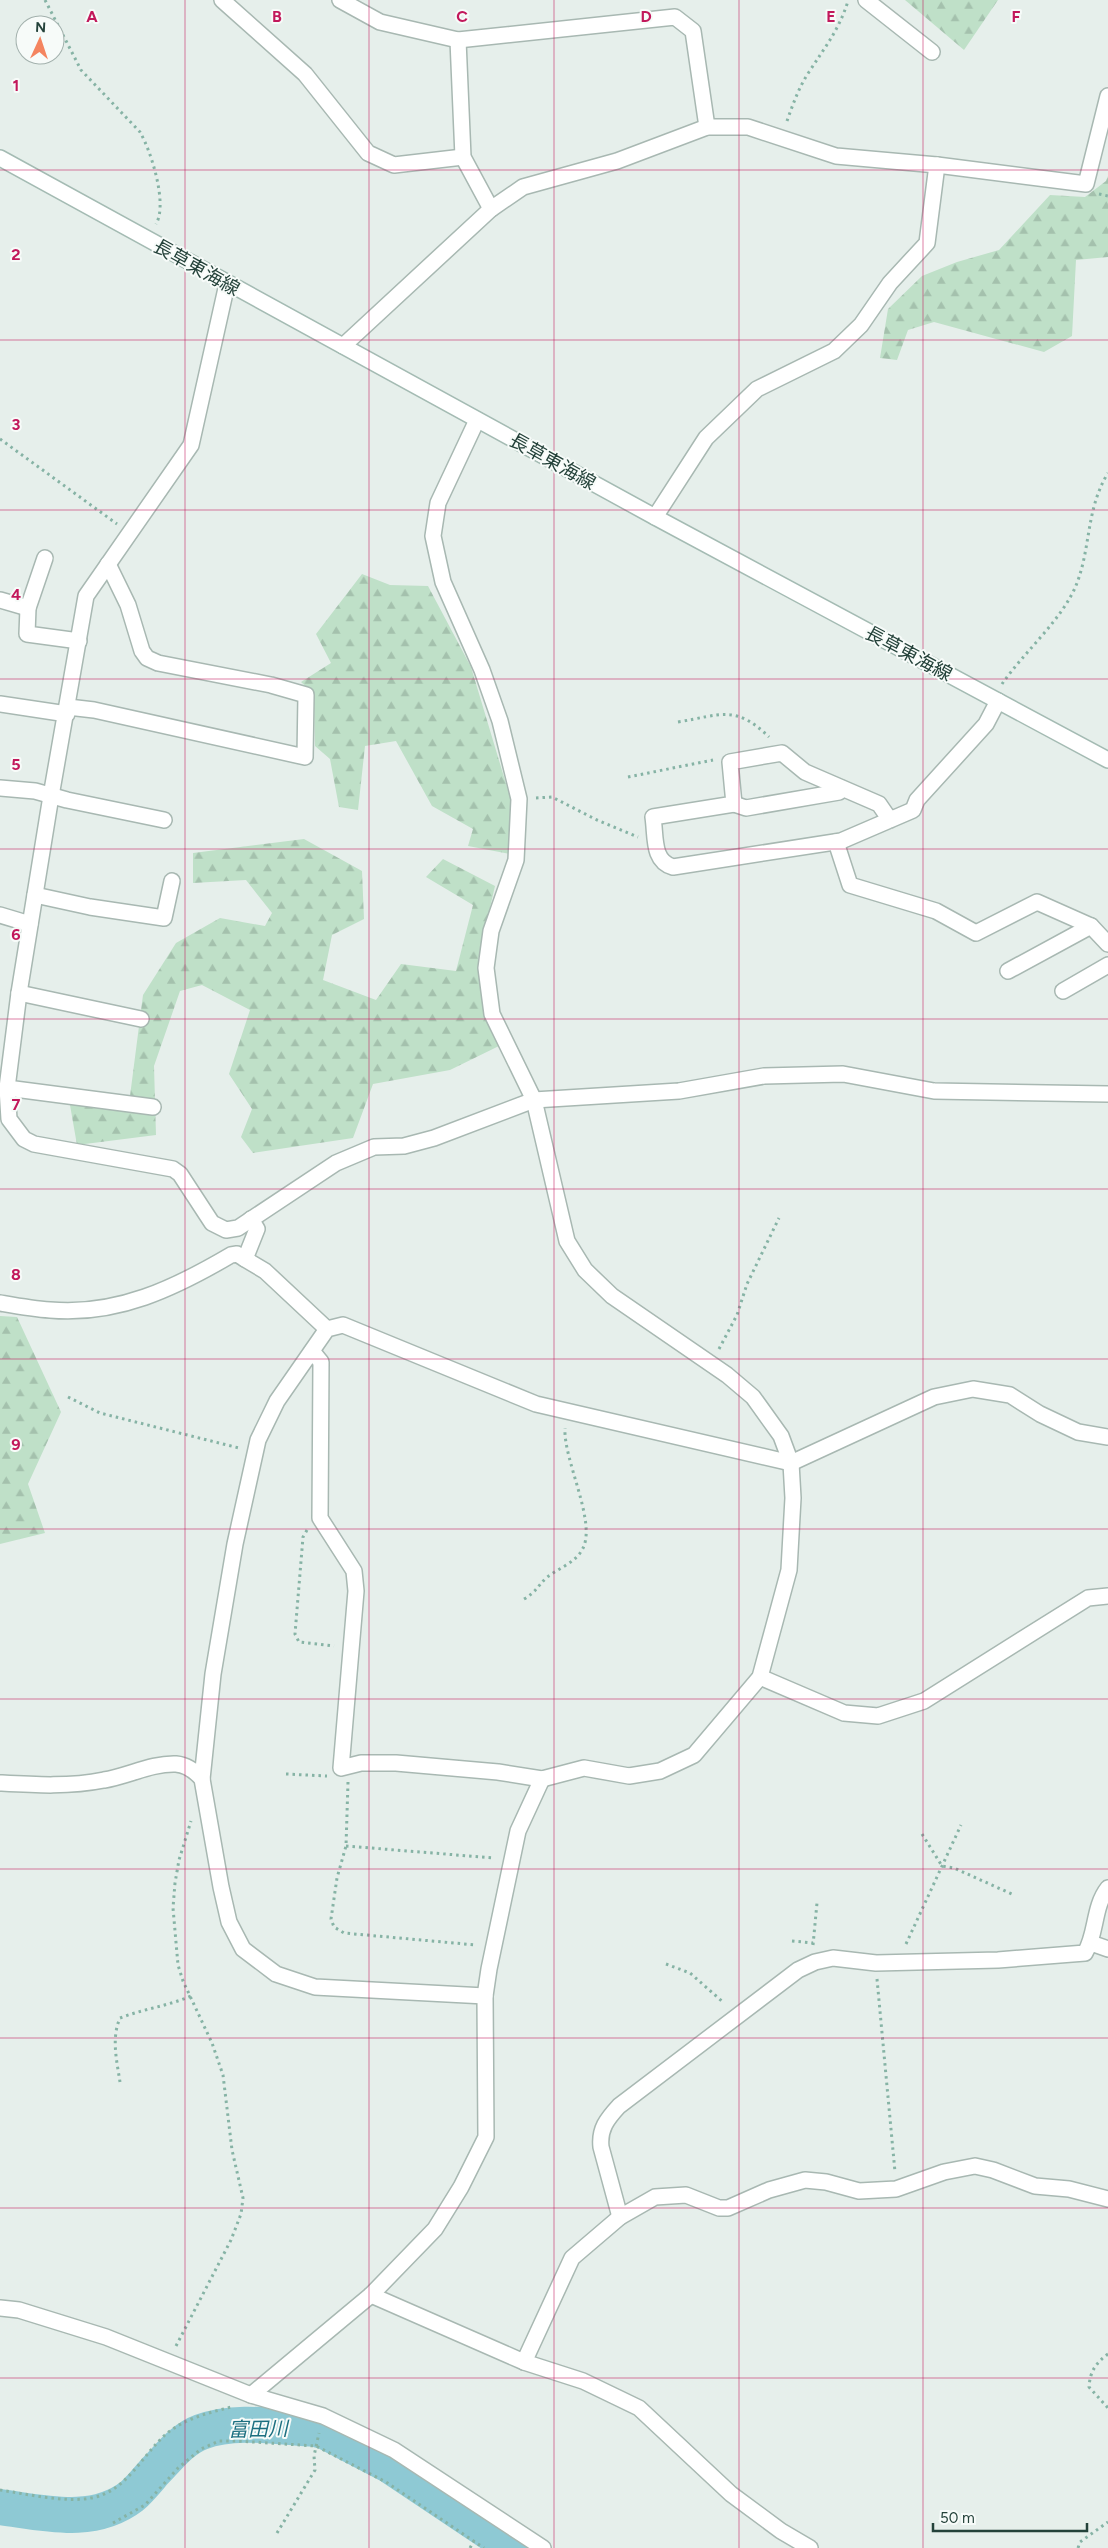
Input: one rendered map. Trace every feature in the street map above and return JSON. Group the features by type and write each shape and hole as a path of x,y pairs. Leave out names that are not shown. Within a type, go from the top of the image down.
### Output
{"street":[{"path":"222,0 305,74 368,153 394,165 463,157"},
{"path":"340,0 380,22 458,40 675,17 693,30 707,127"},
{"path":"866,0 932,52"},
{"path":"458,40 463,157 491,209"},
{"path":"343,346 491,209 523,187 617,161 707,127 748,127 836,156 937,165 1086,184 1108,96"},
{"name":"長草東海線","path":"0,158 655,517 1108,760"},
{"path":"655,517 706,438 757,389 834,351 861,325 890,283 927,243 937,165"},
{"path":"227,284 191,445 86,596 19,993 7,1088 9,1119 15,1130 29,1141 173,1169 180,1174 212,1223 218,1228 226,1230 238,1228 336,1163 374,1147 404,1146 434,1138 534,1100 679,1091 764,1076 843,1074 934,1091 1108,1094"},
{"path":"312,1350 321,1362 320,1518 354,1571 356,1591 342,1771 361,1763 396,1763 498,1772 542,1779 584,1768 629,1776 660,1770 694,1755 760,1677 789,1570 793,1498 791,1463 781,1436 753,1398 711,1364 612,1296 585,1270 567,1241 534,1100 492,1014 486,968 491,931 516,860 519,799 500,721 482,670 443,582 433,536 438,503 477,420"},
{"path":"45,558 28,608 27,634 79,641"},
{"path":"0,704 68,710 94,710 305,757 306,694 271,684 158,663 147,658 142,651 128,605 108,564"},
{"path":"0,600 28,608"},
{"path":"841,788 839,792 746,808 734,804 653,817 659,859 665,865 673,867 836,842 913,810 917,800 986,724 996,700"},
{"path":"734,804 730,762 782,753 805,772 880,804 890,820"},
{"path":"0,788 51,796 164,820"},
{"path":"836,842 850,886 936,911 976,933 1037,902 1091,926 1108,944"},
{"path":"35,895 90,907 164,918 172,881"},
{"path":"0,916 30,924"},
{"path":"1008,971 1091,926"},
{"path":"1064,991 1108,965"},
{"path":"19,993 141,1019"},
{"path":"7,1088 152,1107"},
{"path":"245,1259 257,1229 251,1219"},
{"path":"0,1303 51,1310 110,1308 136,1302 194,1277 231,1255 237,1254 265,1271 327,1329"},
{"path":"485,1996 315,1987 276,1974 243,1949 229,1922 221,1888 202,1779 213,1674 235,1544 258,1440 277,1401 327,1329 343,1325 536,1404 791,1463 934,1397 973,1389 1010,1395 1040,1414 1078,1432 1108,1437"},
{"path":"760,1677 844,1713 878,1716 924,1701 1088,1598 1108,1596"},
{"path":"0,1783 57,1787 105,1780 150,1768 177,1764 192,1769 202,1779"},
{"path":"250,2395 371,2295 434,2229 461,2187 486,2137 485,1996 518,1831 542,1779"},
{"path":"620,2217 601,2147 600,2136 609,2116 619,2106 798,1970 814,1962 833,1958 876,1963 998,1960 1085,1954 1091,1943 1100,1898 1108,1888"},
{"path":"1091,1943 1108,1949"},
{"path":"524,2362 572,2258 620,2217 655,2197 686,2195 719,2208 728,2208 769,2190 805,2180 826,2182 859,2191 896,2189 944,2172 975,2166 993,2170 1035,2186 1069,2189 1108,2199"},
{"path":"371,2295 524,2362 583,2381 639,2408 731,2494 781,2531 810,2548"},
{"path":"0,2308 19,2310 106,2337 250,2395 323,2416 394,2450 543,2548"}],"path":[{"path":"45,0 81,70 140,132 147,144 152,157 158,189 160,218 147,240"},
{"path":"781,139 794,100 809,72 829,44 848,0"},
{"path":"0,439 129,533"},
{"path":"996,700 1003,682 1072,596 1081,568 1093,503 1108,473"},
{"path":"678,722 735,713 755,723 776,744 782,753"},
{"path":"628,777 720,758 730,762"},
{"path":"519,799 552,797 597,820 642,839 656,838"},
{"path":"711,1364 737,1315 747,1284 779,1218"},
{"path":"68,1397 100,1413 255,1452"},
{"path":"524,1599 536,1592 545,1579 574,1558 583,1549 586,1540 583,1511 565,1444 565,1430 570,1412"},
{"path":"320,1518 312,1523 303,1537 296,1634 299,1642 334,1646 350,1660"},
{"path":"286,1774 339,1776 342,1771 348,1782 346,1846 337,1878 331,1919 334,1927 344,1933 494,1946"},
{"path":"168,2362 189,2317 232,2240 241,2214 243,2198 232,2150 222,2075 212,2043 183,1982 178,1964 173,1908 179,1860 192,1821 207,1807"},
{"path":"898,1962 962,1825"},
{"path":"922,1834 942,1866 954,1868 1014,1895"},
{"path":"346,1846 512,1860"},
{"path":"814,1962 813,1943 817,1903"},
{"path":"792,1941 813,1943"},
{"path":"876,1963 896,2189"},
{"path":"666,1964 690,1973 739,2016"},
{"path":"120,2082 115,2041 116,2027 120,2018 149,2008 175,2003 190,1996"},
{"path":"1108,2354 1097,2363 1090,2376 1089,2387 1108,2408"},
{"path":"0,2490 80,2499 103,2494 123,2482 165,2435 203,2414 232,2406 250,2395"},
{"path":"113,2523 145,2505 178,2468 201,2450 219,2441 316,2446 386,2482 484,2548"},
{"path":"277,2534 316,2470 314,2456 316,2446"},
{"path":"1078,2548 1080,2542 1108,2522"},
{"path":"470,2548 474,2542"}],"green space":[{"path":"905,0 998,0 964,50"},
{"path":"1108,176 1108,257 1076,260 1072,336 1044,352 934,322 908,330 897,360 880,358 888,309 922,276 957,262 999,250 1050,195 1085,197 1106,181"},
{"path":"362,574 390,585 428,586 471,667 510,797 510,854 468,846 473,829 432,806 396,741 365,746 358,810 339,807 330,759 315,746 314,694 301,682 331,663 316,634"},
{"path":"304,839 362,871 364,919 332,935 323,980 376,1000 401,964 456,971 473,905 426,877 443,859 495,886 478,960 485,1011 501,1045 450,1070 373,1084 353,1138 253,1153 241,1137 252,1109 229,1074 250,1010 202,985 180,991 154,1066 156,1135 77,1145 67,1088 130,1096 143,995 176,943 220,918 265,926 272,913 246,880 193,883 193,853"},
{"path":"0,1316 17,1317 61,1412 28,1484 45,1533 0,1544"}],"waterway":[{"name":"富田川","path":"0,2507 68,2515 101,2511 117,2505 132,2496 176,2449 188,2439 201,2432 214,2428 243,2425 315,2429 326,2432 389,2465 513,2548"}]}
